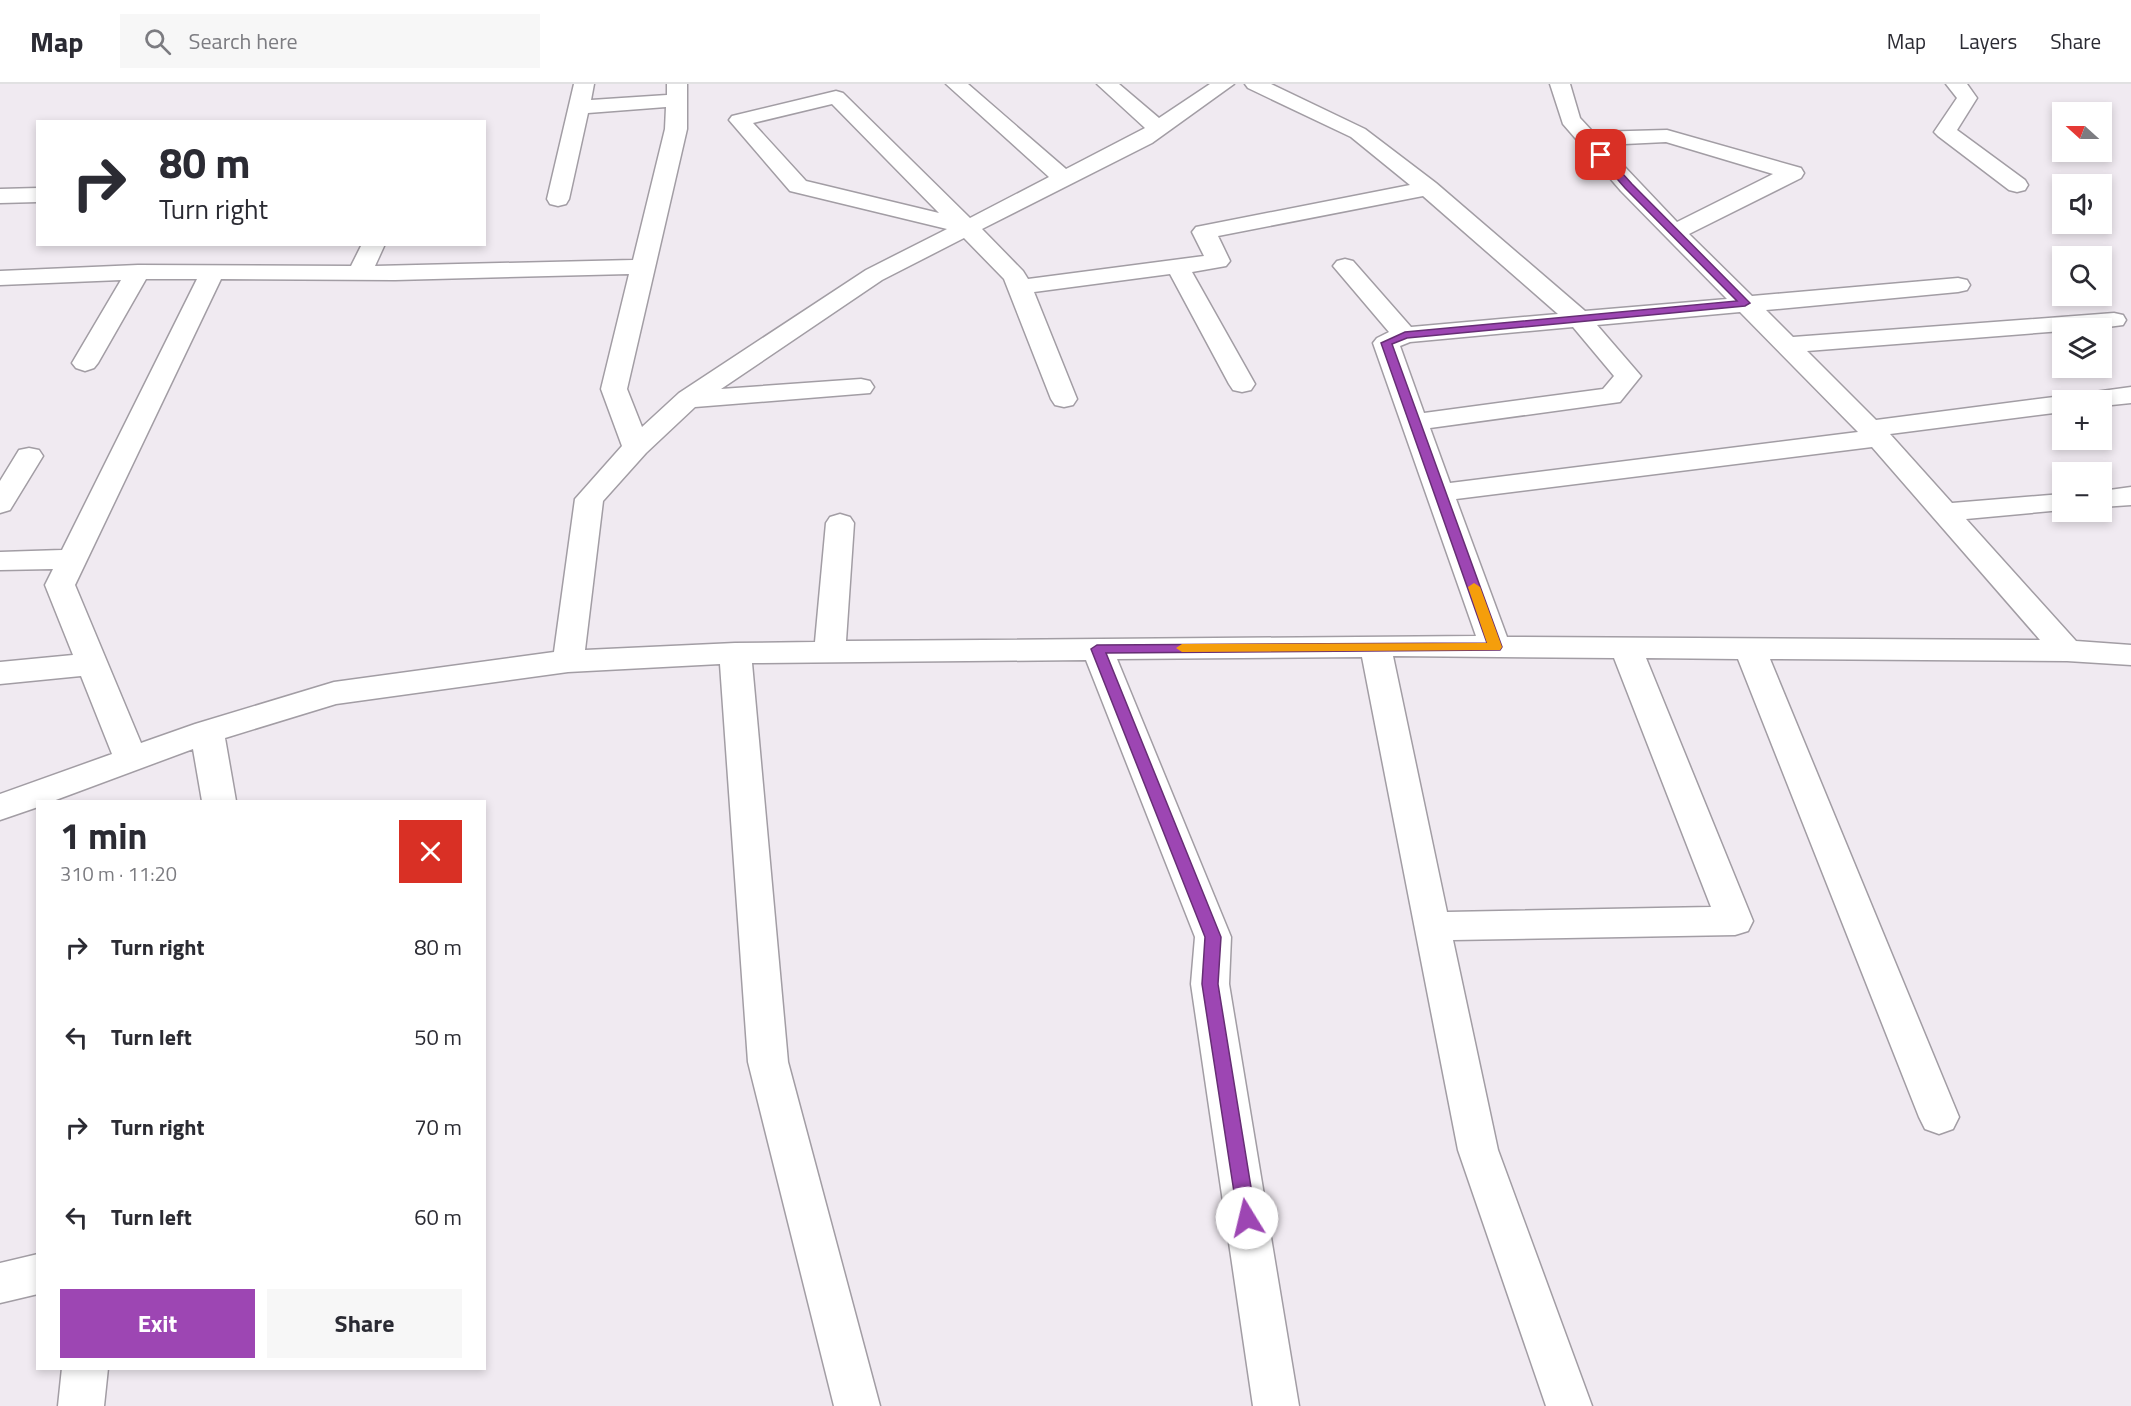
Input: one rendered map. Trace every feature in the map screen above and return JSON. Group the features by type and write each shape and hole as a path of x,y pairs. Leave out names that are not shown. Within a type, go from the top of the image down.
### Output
{"street":[{"path":"558,199 584,84"},
{"path":"956,84 1064,178"},
{"path":"1107,84 1158,128"},
{"path":"568,661 589,499 636,447 688,399 874,275 1144,138 1224,84"},
{"path":"1255,84 1358,133 1428,188 1578,318 1628,376 1611,396 1414,422"},
{"path":"1560,84 1570,120 1629,186 1875,434 2067,651"},
{"path":"1956,84 1968,98 1945,132 2017,185"},
{"path":"579,107 677,92 676,129 614,389 636,447"},
{"path":"968,227 798,186 739,120 836,97 968,227 1015,276 1064,399"},
{"path":"1587,139 1667,136 1793,173 1675,232"},
{"path":"1019,287 1218,261 1204,232 1428,188"},
{"path":"0,196 36,195"},
{"path":"359,273 373,246"},
{"path":"1345,266 1405,335"},
{"path":"0,278 138,272 359,273 643,267"},
{"path":"1177,267 1242,384"},
{"path":"85,363 138,272"},
{"path":"131,760 60,585 212,273"},
{"path":"1495,647 1386,343 1405,335 1958,285"},
{"path":"1787,345 2114,320"},
{"path":"688,399 861,387"},
{"path":"2112,397 2131,395"},
{"path":"1440,493 1875,434 2052,406"},
{"path":"0,504 29,456"},
{"path":"2112,498 2131,496"},
{"path":"1944,512 2052,503"},
{"path":"830,652 840,523"},
{"path":"0,561 73,559"},
{"path":"1375,646 1478,1150 1569,1406"},
{"path":"0,807 207,732 334,693 568,661 735,653 1375,646 2067,651 2131,655"},
{"path":"1433,926 1735,921 1626,648"},
{"path":"1097,649 1213,937 1210,984 1276,1406"},
{"path":"1750,649 1939,1116"},
{"path":"735,653 768,1062 857,1406"},
{"path":"0,673 92,664"},
{"path":"207,732 219,800"},
{"path":"0,1283 36,1274"},
{"path":"81,1406 85,1370"}],"slow traffic":[{"path":"1182,648 1495,647 1474,587"}],"route":[{"path":"1247,1218 1210,984 1213,937 1097,649 1495,647 1386,343 1405,335 1745,303 1601,155"}]}
